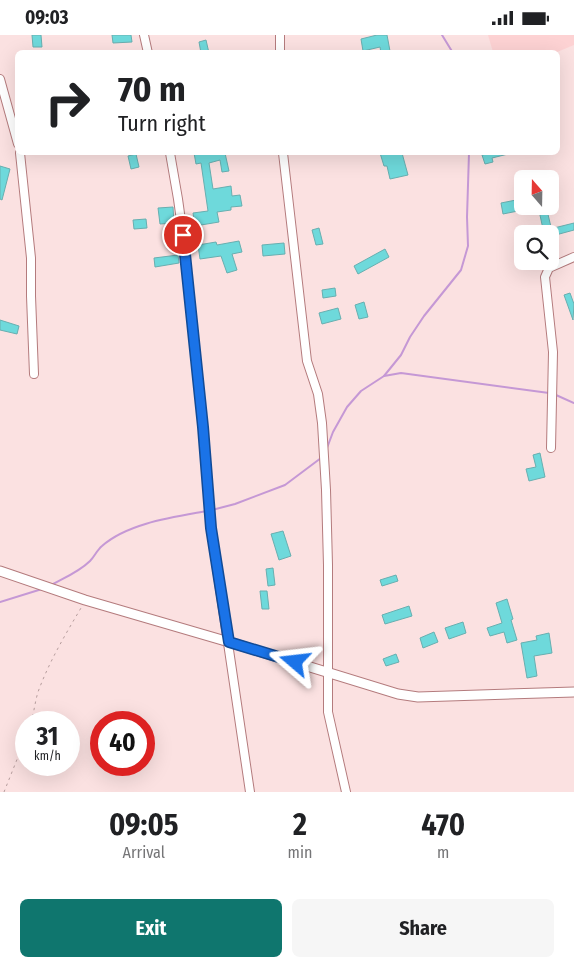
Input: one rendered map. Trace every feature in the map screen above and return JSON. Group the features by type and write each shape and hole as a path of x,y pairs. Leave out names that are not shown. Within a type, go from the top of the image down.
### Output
{"street":[{"path":"144,35 147,50"},
{"path":"280,35 280,50"},
{"path":"0,79 15,132"},
{"path":"20,155 31,258 34,374"},
{"path":"170,155 183,235 203,427 211,528 250,792"},
{"path":"282,155 307,361 318,394 322,423 328,565 328,712 346,792"},
{"path":"551,448 553,352 545,277 549,268 574,257"},
{"path":"0,571 85,601 229,642 398,694 418,697 574,692"}],"path":[{"path":"34,711 48,668 85,601"},
{"path":"4,792 15,764"}],"shaded area":[{"path":"488,35 574,35 574,45 560,51 492,50"}],"building":[{"path":"32,35 41,35 42,47 33,47"},
{"path":"112,35 131,35 132,42 113,43"},
{"path":"377,35 387,35 390,50 380,50 380,47 363,50 361,39"},
{"path":"206,40 208,50 200,50 199,42"},
{"path":"136,155 139,167 131,169 128,156"},
{"path":"194,155 225,155 229,171 222,172 220,160 209,163 213,189 231,186 232,196 240,195 242,206 231,207 231,210 217,212 219,222 195,226 193,213 208,211 201,163 196,164"},
{"path":"381,155 403,155 408,175 390,179 387,166 384,166"},
{"path":"482,155 504,155 492,158 493,162 485,164"},
{"path":"0,166 10,169 2,200 0,199"},
{"path":"514,200 514,212 503,214 501,203"},
{"path":"173,207 174,223 160,224 158,208"},
{"path":"540,215 548,215 551,225 542,225"},
{"path":"146,219 147,228 134,229 133,220"},
{"path":"574,223 574,230 559,234 559,227"},
{"path":"319,228 323,244 316,245 312,230"},
{"path":"239,241 242,252 232,254 237,270 227,273 221,256 200,259 198,245 216,242 217,245"},
{"path":"284,243 285,254 263,256 262,245"},
{"path":"385,249 389,257 358,274 354,266"},
{"path":"178,255 179,263 155,267 154,258"},
{"path":"335,288 336,296 323,298 322,290"},
{"path":"570,293 574,304 573,320 564,295"},
{"path":"364,302 368,317 359,319 355,305"},
{"path":"338,308 341,319 322,324 319,313"},
{"path":"0,320 19,326 17,334 0,330"},
{"path":"540,453 545,477 529,481 526,469 536,467 533,455"},
{"path":"283,531 291,556 279,560 271,534"},
{"path":"273,568 275,585 268,586 266,569"},
{"path":"396,575 398,581 382,586 380,580"},
{"path":"260,591 267,591 269,609 262,609"},
{"path":"507,599 517,640 507,643 504,632 490,636 487,628 502,623 496,603"},
{"path":"409,606 412,616 385,624 382,615"},
{"path":"463,622 466,633 449,639 445,628"},
{"path":"434,632 438,642 423,648 420,638"},
{"path":"549,633 552,653 534,656 537,676 527,678 521,643 537,640 536,636"},
{"path":"396,654 399,662 386,666 383,659"}],"waterway":[{"path":"442,35 451,50"},
{"path":"384,376 401,355 424,316 461,270 468,246 469,155"},
{"path":"327,448 333,432 347,407 361,391 384,376 401,373 549,393"},
{"path":"556,395 574,403"},
{"path":"212,510 235,504 285,485 321,458"},
{"path":"51,585 81,568 90,561 102,546 125,532 152,522 207,511"},
{"path":"0,602 42,589"}],"route":[{"path":"183,235 203,427 211,528 229,642 295,662"}]}
